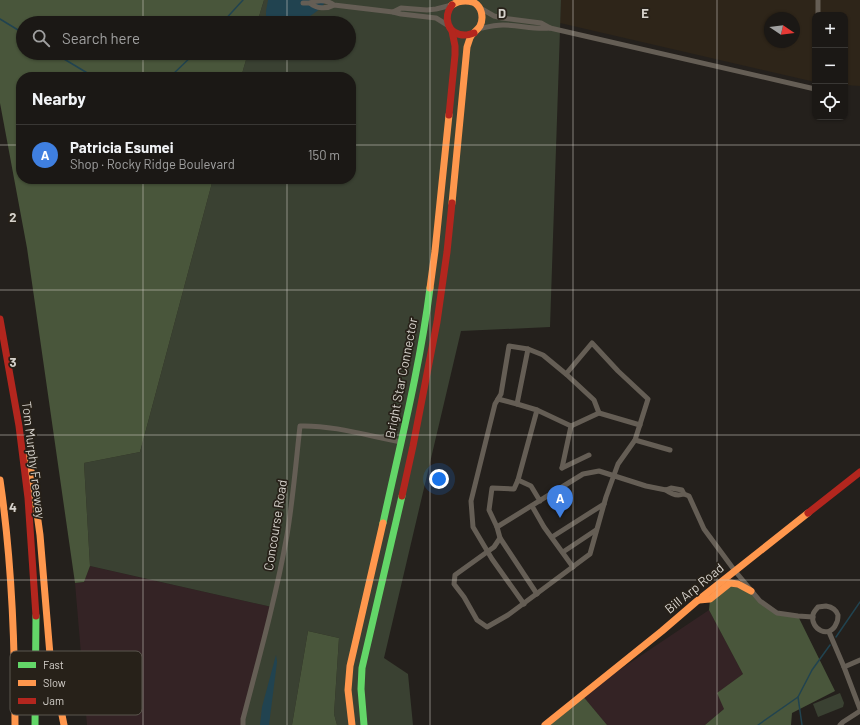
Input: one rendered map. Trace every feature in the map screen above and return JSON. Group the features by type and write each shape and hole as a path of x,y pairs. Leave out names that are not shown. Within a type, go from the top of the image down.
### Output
{"main road":[{"path":"467,0 478,4 482,17 481,23 476,31 462,36 450,29 447,21 447,15 448,10 455,2 467,0"},
{"name":"Bright Star Connector","path":"352,725 348,690 350,666 415,380 431,284 455,55 455,46 450,29"},
{"name":"Bright Star Connector","path":"364,725 360,689 362,668 413,446 437,322 447,252 466,55 470,39 476,31"},
{"name":"Tom Murphy Freeway","path":"0,319 19,426 28,498 35,597 36,651"},
{"path":"19,426 28,449 32,474 50,651"},
{"name":"Bill Arp Road","path":"545,725 697,601 860,472"},
{"path":"0,480 7,531 14,616 15,651"},
{"path":"697,601 710,598 730,584 738,584 751,591"},
{"path":"15,715 15,725"},
{"name":"Tom Murphy Freeway","path":"35,715 35,725"},
{"path":"62,715 64,725"}],"street":[{"path":"303,3 310,3 316,0 329,1 334,5 436,18 450,29"},
{"path":"818,0 818,12"},
{"path":"393,12 401,8 427,10 436,9 455,2"},
{"path":"478,4 494,16 541,23 550,28 812,88"},
{"path":"476,31 501,25 540,29 550,28"},
{"path":"500,538 494,547 455,575 454,584 477,620 487,627 524,604 590,554 604,504 618,464 635,440 648,400 592,343 566,374"},
{"path":"524,604 492,559 474,527 471,502 495,404 501,394 509,346 528,349 543,355 594,400 599,413"},
{"path":"518,404 528,349"},
{"path":"498,399 536,410 571,426 599,413 640,425"},
{"path":"536,410 518,480 514,489 492,488 489,510 497,527 500,538 537,594"},
{"name":"Concourse Road","path":"243,725 243,719 269,620 286,542 291,511 300,426 335,429 401,442"},
{"path":"571,426 562,468 588,455"},
{"path":"635,440 670,450"},
{"path":"497,527 583,474 599,471 646,486 666,490 671,493 681,495 684,494 689,496 704,529 735,571 760,601 777,613 813,617"},
{"path":"518,480 531,486 540,501"},
{"path":"552,537 604,504"},
{"path":"532,506 544,527 573,567"},
{"path":"563,552 596,530"},
{"path":"826,606 832,606 838,616 837,623 833,629 828,632 818,629 814,624 813,617 813,614 818,607 826,606"},
{"path":"828,632 844,667 860,710 840,725"},
{"path":"844,667 860,660"}],"shaded area":[{"path":"561,0 860,0 860,86 848,85 848,12 812,12 812,81 560,23"},
{"path":"90,566 272,607 243,725 87,725 86,715 142,715 142,651 81,651 75,583 84,582"},
{"path":"709,610 743,674 718,693 724,709 705,725 607,725 582,695"}],"green space":[{"path":"0,0 264,0 259,16 16,16 16,60 246,60 242,72 16,72 16,184 212,184 140,452 84,463 90,566 84,582 75,583 27,248 0,103"},
{"path":"264,0 561,0 550,327 461,331 384,658 408,674 413,725 337,725 334,714 339,638 308,631 292,725 243,725 272,607 90,566 84,463 140,452 212,184 356,184 356,72 242,72 246,60 356,60 356,16 259,16"},
{"path":"730,583 738,584 777,613 798,616 835,691 792,713 791,725 705,725 724,709 717,693 743,674 709,610 710,599"},
{"path":"308,631 339,638 334,714 337,725 292,725"},
{"path":"840,693 844,703 843,707 818,717 813,704"},
{"path":"582,695 607,725 545,725"}],"water":[{"path":"268,0 326,0 320,9 310,16 267,16"},
{"path":"276,655 277,662 269,725 260,725 262,707"}],"waterway":[{"path":"228,16 243,0"},
{"path":"0,19 16,29"},
{"path":"66,60 86,72"},
{"path":"175,72 188,60"},
{"path":"836,637 860,602"},
{"path":"758,725 798,697 812,670 830,645"},
{"path":"798,697 802,725"}],"traffic: fast":[{"path":"383,523 415,377 430,288"},
{"path":"364,725 361,689 362,668 402,496"},
{"path":"36,616 36,651"},
{"path":"35,715 35,725"}],"traffic: slow":[{"path":"452,5 462,1 473,2 480,9 482,16 480,26 471,36 467,47 452,203"},
{"path":"430,288 449,115"},
{"path":"29,456 40,535 50,651"},
{"path":"0,480 10,571 14,651"},
{"path":"545,725 808,513"},
{"path":"352,725 348,690 350,666 383,523"},
{"path":"699,600 710,599 730,583 738,584 751,591"},
{"path":"15,715 15,725"},
{"path":"62,715 64,725"}],"traffic: jam":[{"path":"452,5 449,10 447,20 451,29 459,34 466,35 474,33"},
{"path":"449,115 455,55 452,31"},
{"path":"402,496 437,322 452,203"},
{"path":"0,319 19,426 28,498 36,616"},
{"path":"808,513 860,472"}],"place":[{"name":"Patricia Esumei","path":"560,518"}]}
